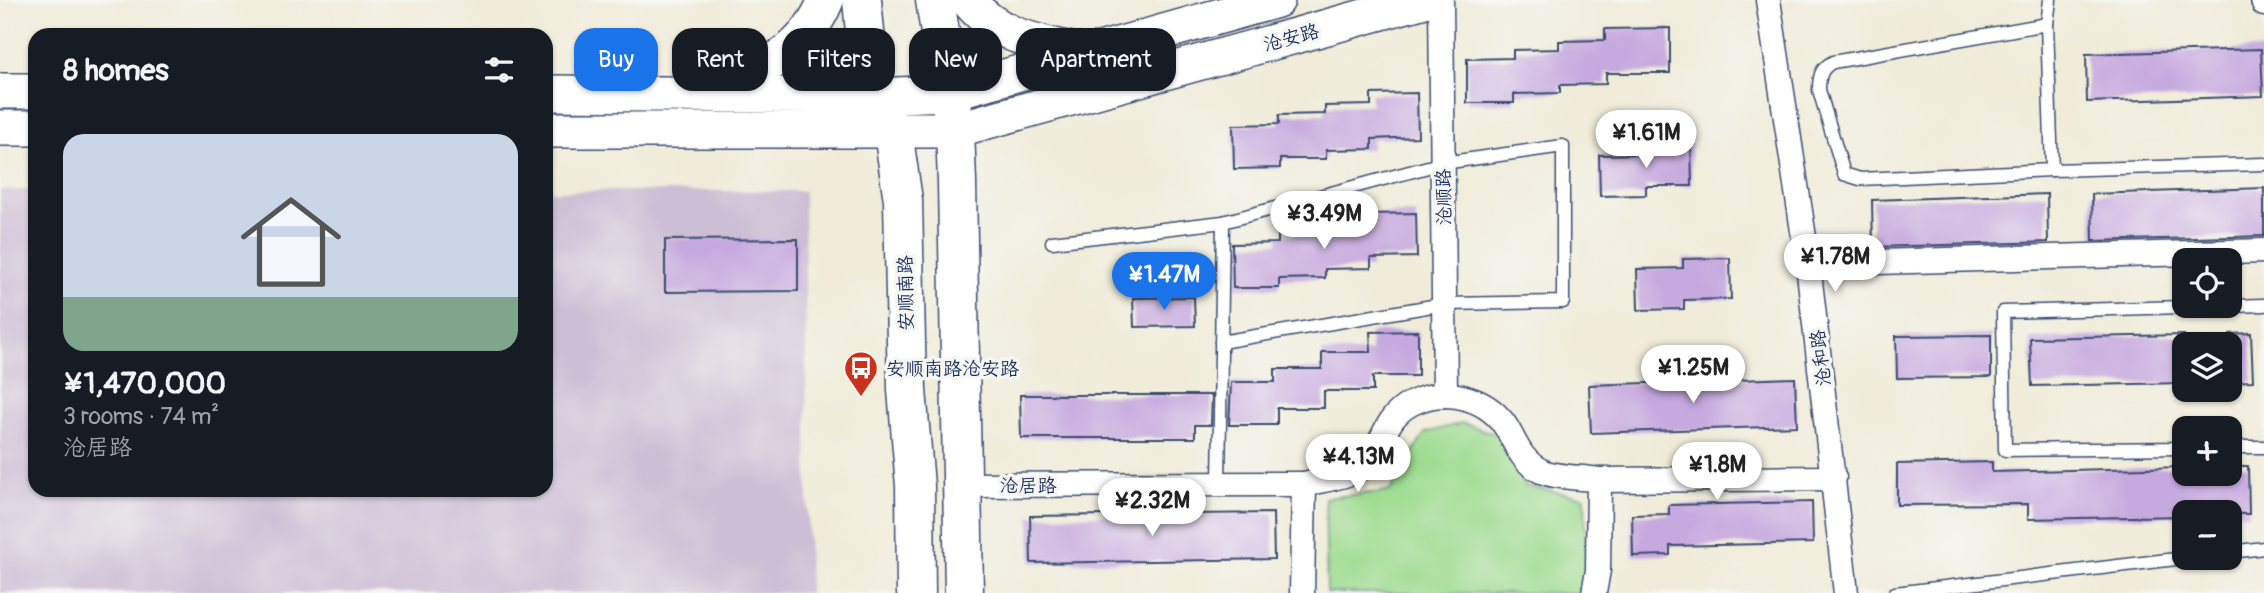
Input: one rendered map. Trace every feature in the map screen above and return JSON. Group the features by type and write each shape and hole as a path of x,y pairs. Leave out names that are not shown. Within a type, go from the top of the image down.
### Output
{"main road":[{"name":"安顺南路","path":"862,0 872,96 893,132 903,200 907,390 915,486 916,593"},
{"path":"935,0 955,130 964,593"}],"street":[{"path":"707,93 782,58 807,36 826,0"},
{"path":"968,0 985,19 1016,35"},
{"name":"沧安路","path":"1176,28 1277,0"},
{"name":"沧安路","path":"553,130 955,130 1425,0"},
{"name":"沧顺路","path":"1441,0 1445,395"},
{"name":"沧和路","path":"1768,0 1808,264 1846,593"},
{"name":"沧安路","path":"553,93 872,96 948,93 1016,74"},
{"path":"0,91 28,91"},
{"path":"0,128 28,128"},
{"path":"1808,264 2264,251"},
{"path":"1302,593 1300,539 1304,484 1356,471 1368,461 1382,432 1402,409 1430,396 1460,396 1487,407 1507,429 1522,457 1542,472 1600,480 1834,478"},
{"path":"1594,593 1600,547 1600,480"},
{"name":"沧居路","path":"962,485 1304,484"}],"lane":[{"path":"2050,0 2047,24 2052,170"},
{"path":"2047,24 1833,62 1825,66 1819,77 1819,90 1839,167 1851,178 2264,164"},
{"path":"1052,242 1223,222 1443,163 1563,146 1563,302 1444,303 1220,342"},
{"path":"1219,484 1223,222"},
{"path":"2242,306 2264,305"},
{"path":"2172,307 2003,312 2005,450 2172,448"},
{"path":"2242,447 2264,447"},
{"path":"2242,551 2264,548"},
{"path":"1895,593 2172,559"}],"shaded area":[{"path":"0,190 28,190 28,497 553,497 553,191 804,191 809,593 0,593"}],"green space":[{"path":"1462,423 1502,436 1525,486 1585,497 1587,593 1327,593 1325,498 1390,491 1425,433"}],"building":[{"path":"1670,28 1670,73 1606,73 1606,84 1560,85 1560,93 1514,94 1514,103 1467,103 1467,59 1513,58 1513,50 1559,49 1559,41 1605,40 1605,29"},
{"path":"2261,49 2263,96 2087,102 2086,54"},
{"path":"1417,93 1418,137 1372,139 1372,149 1326,150 1326,159 1280,159 1280,168 1234,169 1233,125 1279,124 1279,115 1325,114 1325,106 1371,105 1371,94"},
{"path":"1691,144 1692,186 1646,186 1646,195 1600,196 1599,155 1645,154 1645,146"},
{"path":"2264,188 2264,236 2093,241 2092,194"},
{"path":"2047,194 2048,242 1873,247 1872,200"},
{"path":"1416,213 1417,257 1371,258 1371,268 1325,269 1325,278 1279,279 1279,288 1233,288 1232,244 1278,243 1278,235 1324,234 1324,225 1370,224 1370,214"},
{"path":"798,239 798,291 665,292 665,240"},
{"path":"1730,258 1731,299 1684,300 1684,309 1638,310 1637,269 1683,268 1683,259"},
{"path":"1194,297 1195,326 1134,327 1133,298"},
{"path":"1418,331 1418,376 1373,376 1373,391 1324,391 1324,408 1277,408 1277,425 1229,425 1231,382 1275,382 1275,369 1322,369 1322,352 1371,352 1370,332"},
{"path":"2242,333 2251,333 2253,381 2242,381"},
{"path":"1991,335 1991,377 1897,378 1896,336"},
{"path":"2172,335 2172,383 2032,386 2030,338"},
{"path":"1795,378 1797,426 1591,433 1589,385"},
{"path":"1020,395 1212,395 1211,425 1195,425 1195,438 1021,438"},
{"path":"1992,462 1992,472 2172,467 2172,486 2242,486 2242,466 2248,466 2249,514 2242,514 2242,500 2172,500 2172,516 2028,519 2028,504 1897,505 1897,464"},
{"path":"1812,502 1813,543 1670,546 1670,555 1633,556 1632,515 1669,514 1669,505"},
{"path":"1273,513 1274,559 1031,563 1030,516"}],"place":[{"name":"安顺南路沧安路","path":"861,398"}]}
